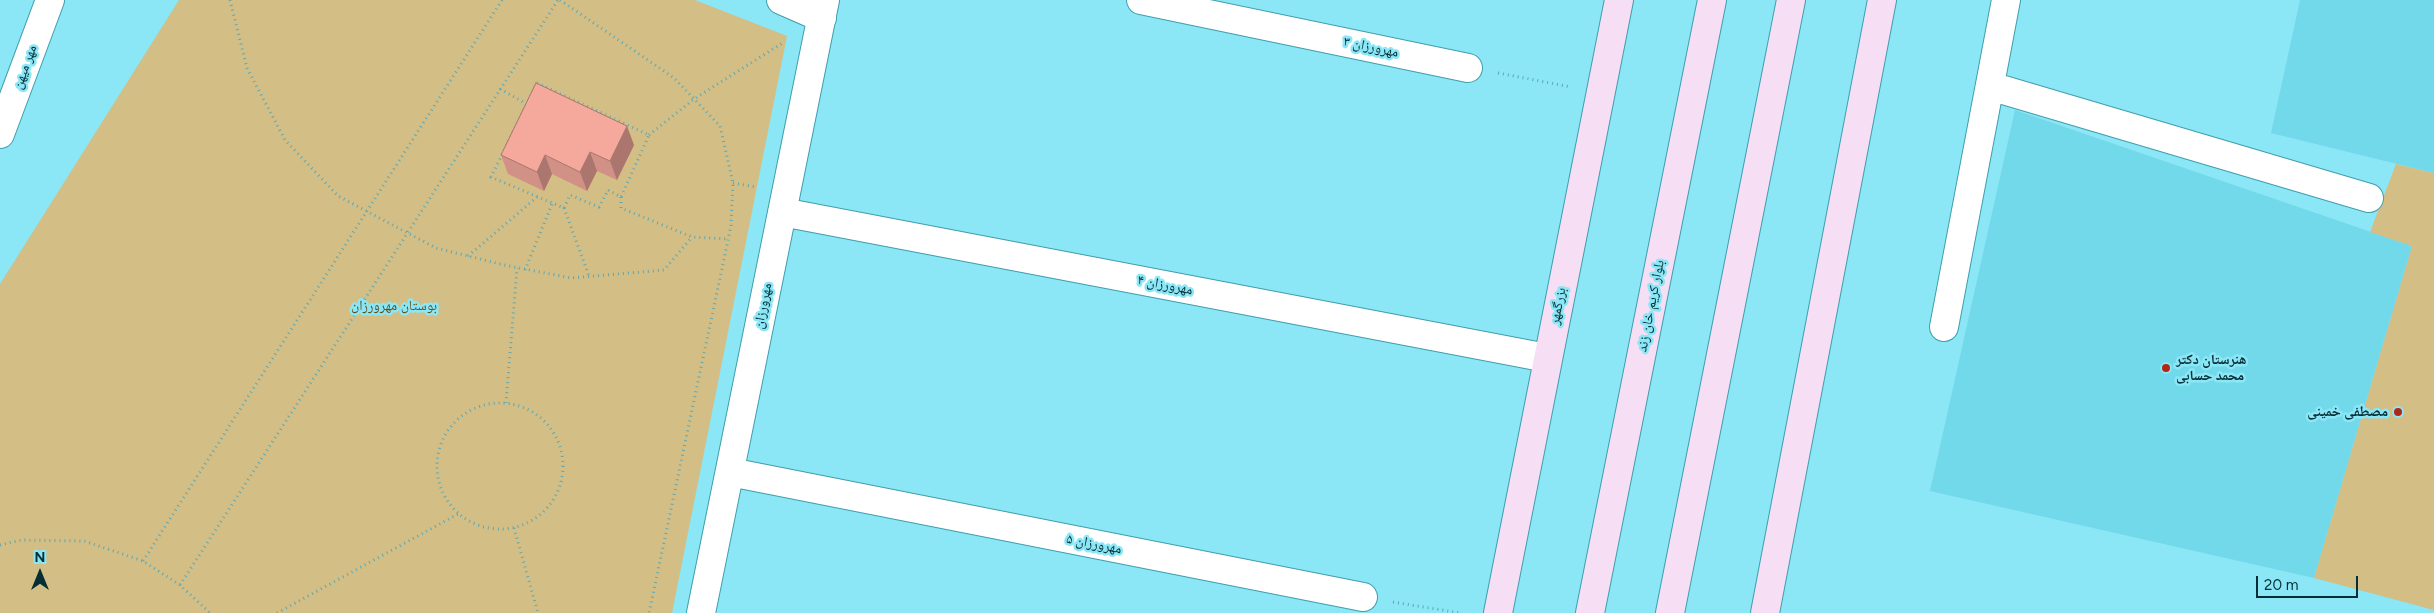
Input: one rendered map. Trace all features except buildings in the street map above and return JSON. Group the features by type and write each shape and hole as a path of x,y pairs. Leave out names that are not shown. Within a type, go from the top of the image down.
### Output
{"main road":[{"name":"بزرگمهر","path":"1498,613 1547,358 1620,0"},
{"name":"بلوار کریم خان زند","path":"1590,613 1712,0"},
{"path":"1670,613 1791,0"},
{"path":"1764,613 1882,0"}],"street":[{"name":"مهر میهن","path":"0,134 50,0"},
{"path":"781,0 823,9"},
{"name":"مهرورزان ۳","path":"1141,0 1468,68"},
{"path":"1944,327 2006,0"},
{"name":"مهرورزان","path":"701,613 823,9"},
{"path":"1990,86 2369,198"},
{"name":"مهرورزان ۴","path":"782,212 1547,358"},
{"name":"مهرورزان ۵","path":"730,472 1363,596"}],"path":[{"path":"230,0 247,68 285,140 338,196 436,248 525,270 571,278 664,270 692,237"},
{"path":"142,561 502,0"},
{"path":"180,585 559,0 591,19 674,78 720,126 733,183 728,239 649,613"},
{"path":"728,239 692,237 621,208 621,196 649,135 694,99 823,9"},
{"path":"1468,68 1601,93"},
{"path":"564,208 491,177 537,84 649,135"},
{"path":"500,89 527,104"},
{"path":"589,276 564,208 570,195 599,207 608,190 621,196"},
{"path":"468,256 537,197"},
{"path":"525,270 552,204"},
{"path":"506,403 517,268"},
{"path":"506,403 526,407 543,418 558,440 563,452 564,472 559,491 548,508 533,521 514,528 494,530 475,524 458,514 445,498 438,480 437,460 442,440 453,424 468,411 486,404 506,403"},
{"path":"277,613 458,514"},
{"path":"514,528 538,613"},
{"path":"0,545 21,540 84,541 142,561 180,585 210,613"},
{"path":"1363,596 1460,613"}],"shaded area":[{"path":"2300,0 2434,0 2434,173 2271,133"},
{"name":"هنرستان دکتر محمد حسابی","path":"2015,110 2412,246 2314,578 1930,491"}],"green space":[{"name":"بوستان مهرورزان","path":"179,0 695,0 787,36 672,613 0,613 0,284"},
{"name":"مصطفی خمینی","path":"2396,164 2434,173 2434,610 2314,578 2412,246 2370,232"}],"place":[{"name":"هنرستان دکتر محمد حسابی","path":"2166,368"},
{"name":"مصطفی خمینی","path":"2398,412"}]}
